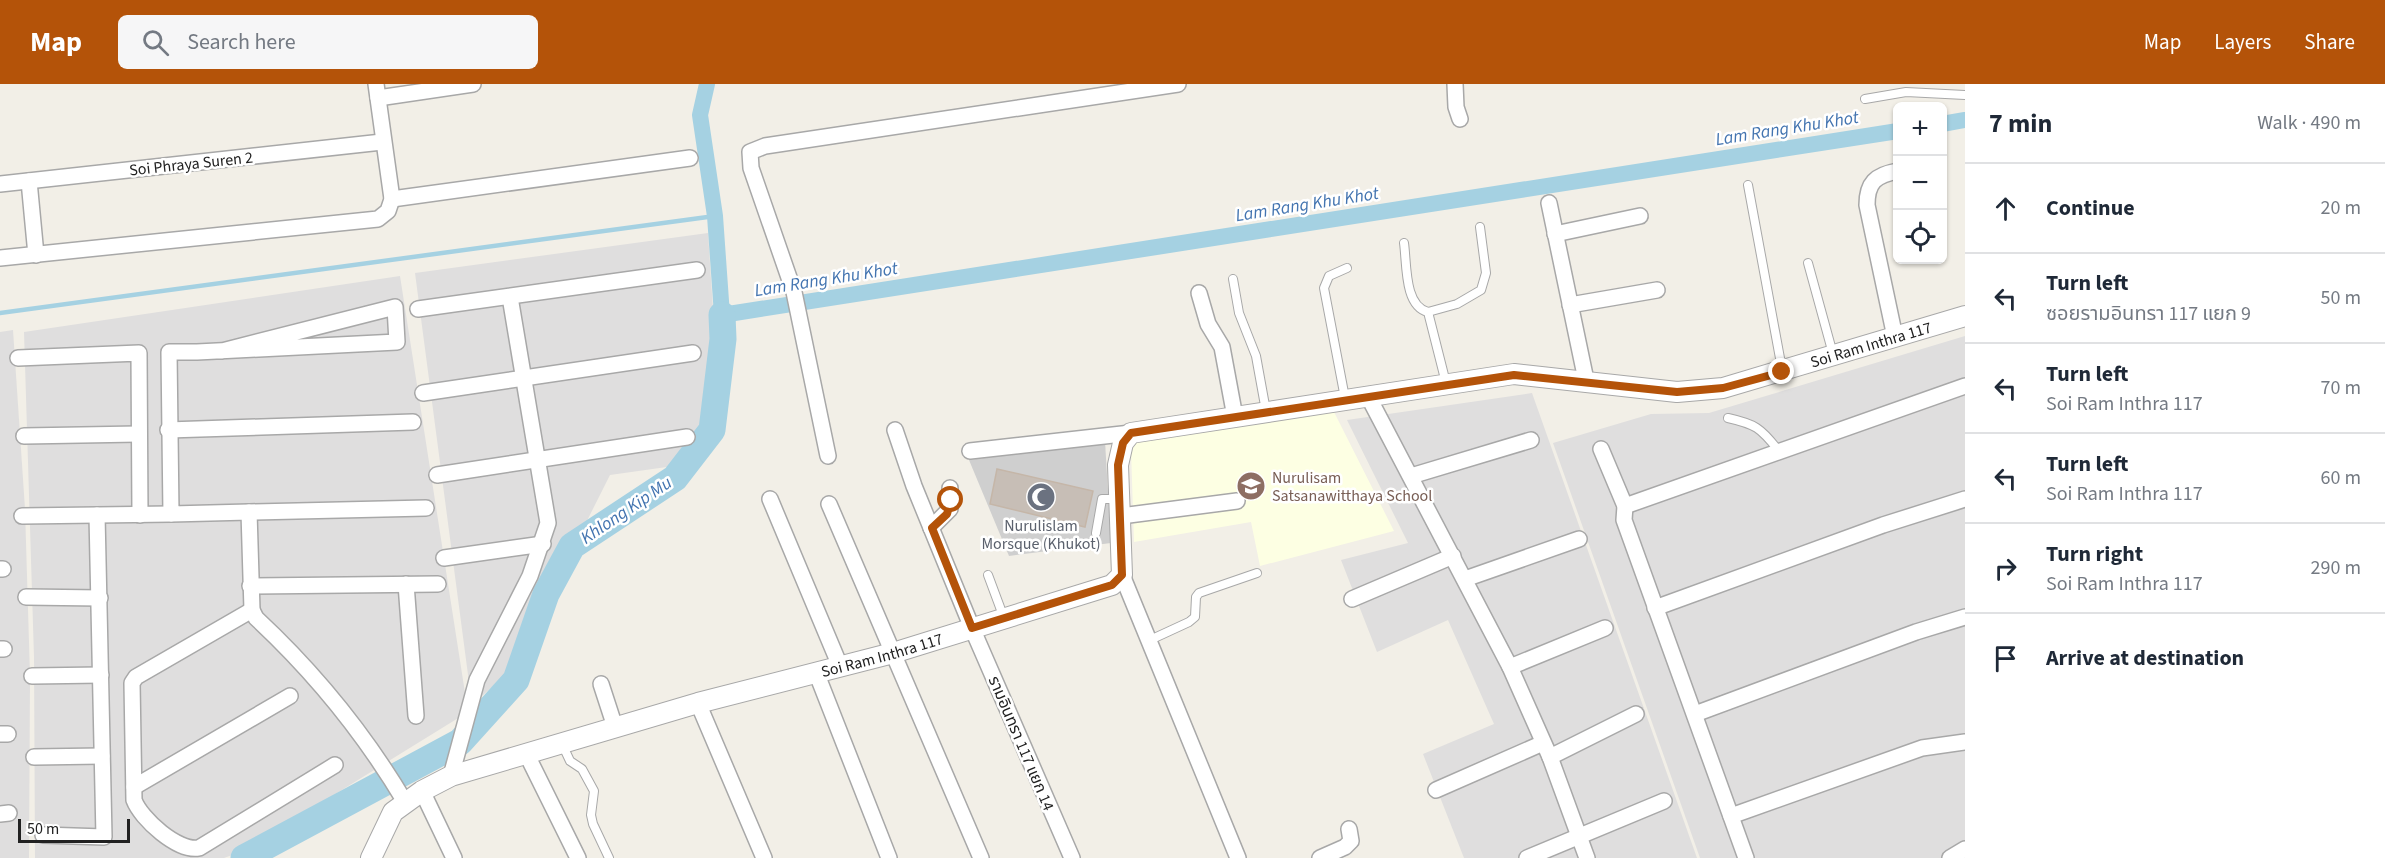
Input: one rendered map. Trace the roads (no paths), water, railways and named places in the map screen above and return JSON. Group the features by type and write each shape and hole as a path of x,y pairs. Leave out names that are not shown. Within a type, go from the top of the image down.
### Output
{"street":[{"path":"0,258 378,219 388,211 392,199 382,142 377,91 473,84"},
{"path":"828,456 800,314 751,168 750,152 755,149 1114,89 1178,84"},
{"path":"1455,84 1456,107 1460,119"},
{"name":"Soi Phraya Suren 2","path":"0,184 382,142"},
{"path":"392,199 690,158"},
{"path":"1893,173 1875,179 1867,190 1867,205 1895,337"},
{"path":"29,181 36,255"},
{"path":"1549,203 1586,380"},
{"path":"1555,234 1640,216"},
{"path":"418,309 697,270"},
{"path":"1570,305 1657,290"},
{"path":"1199,293 1208,324 1222,346 1234,417"},
{"path":"453,767 477,680 530,576 543,544 548,523 510,297"},
{"path":"171,514 168,430 169,352 222,351 397,342 395,307 222,351"},
{"name":"Soi Ram Inthra 117","path":"1131,433 1446,383 1514,375 1586,380 1677,392 1704,392 1782,372 1965,316"},
{"path":"423,393 693,352"},
{"path":"18,358 139,353 140,515"},
{"path":"1625,506 1778,450 1965,386"},
{"path":"1368,396 1510,667 1544,742 1587,858"},
{"path":"168,430 413,422"},
{"name":"รามอินทรา 117 แยก 14","path":"895,430 972,628 1072,858"},
{"path":"970,451 1131,433"},
{"path":"1131,433 1123,443 1120,452 1122,575 1238,858"},
{"path":"24,436 138,434"},
{"path":"437,475 687,437"},
{"path":"1411,476 1531,440"},
{"path":"1602,449 1625,506 1624,520 1746,858"},
{"path":"932,528 950,509 951,488"},
{"path":"770,499 840,666"},
{"path":"1655,608 1883,525 1965,500"},
{"path":"1120,507 1237,501"},
{"path":"829,504 981,858"},
{"path":"22,516 426,508"},
{"path":"249,512 250,586 252,610 256,618 293,652 370,748 405,802"},
{"path":"43,835 104,837 97,515"},
{"path":"1465,579 1579,539"},
{"path":"444,558 543,544"},
{"path":"1352,598 1453,556"},
{"name":"Soi Ram Inthra 117","path":"371,858 393,812 453,767 526,753 698,703 893,653 1112,585 1122,575"},
{"path":"406,584 416,716"},
{"path":"250,586 438,584"},
{"path":"26,597 100,598"},
{"path":"252,610 136,677 132,683 134,800 139,812 174,842 191,850 199,848 335,765"},
{"path":"1695,714 1965,616"},
{"path":"1510,667 1605,628"},
{"path":"816,672 889,858"},
{"path":"32,676 101,675"},
{"path":"601,684 615,727"},
{"path":"134,787 290,696"},
{"path":"698,703 764,858"},
{"path":"1550,757 1636,714"},
{"path":"1436,790 1544,742"},
{"path":"1731,816 1922,747 1965,742"},
{"path":"526,753 578,858"},
{"path":"34,757 102,756"},
{"path":"422,791 454,858"},
{"path":"1527,858 1664,801"},
{"path":"1320,858 1346,847 1351,841 1349,829"},
{"path":"1950,858 1965,849"}],"lane":[{"path":"1865,99 1906,92 1965,95"},
{"path":"1748,185 1782,372"},
{"path":"1404,243 1412,300 1421,310 1428,312 1457,304 1481,290 1486,273 1480,227"},
{"path":"1808,263 1833,355"},
{"path":"1345,400 1324,288 1329,276 1347,268"},
{"path":"1233,279 1239,313 1256,356 1266,412"},
{"path":"1428,312 1446,383"},
{"path":"1728,418 1750,422 1762,429 1778,450"},
{"path":"1096,533 1102,499 1120,507"},
{"path":"1150,640 1189,622 1195,616 1196,597 1199,593 1257,573"},
{"path":"988,575 1004,618"},
{"path":"561,742 570,761 582,770 594,791 591,815 593,824 609,858"}],"waterway":[{"name":"Lam Rang Khu Khot","path":"707,84 700,115 715,216 722,315 1893,132"},
{"name":"Lam Rang Khu Khot","path":"1947,123 1965,120"},
{"path":"0,313 715,216"},
{"name":"Khlong Kip Mu","path":"244,858 460,742 516,680 546,594 572,546 675,478 712,430 723,339 722,315"}],"place":[{"name":"Nurulisam Satsanawitthaya School","path":"1251,486"},
{"name":"Nurulislam Morsque (Khukot)","path":"1041,497"}]}
